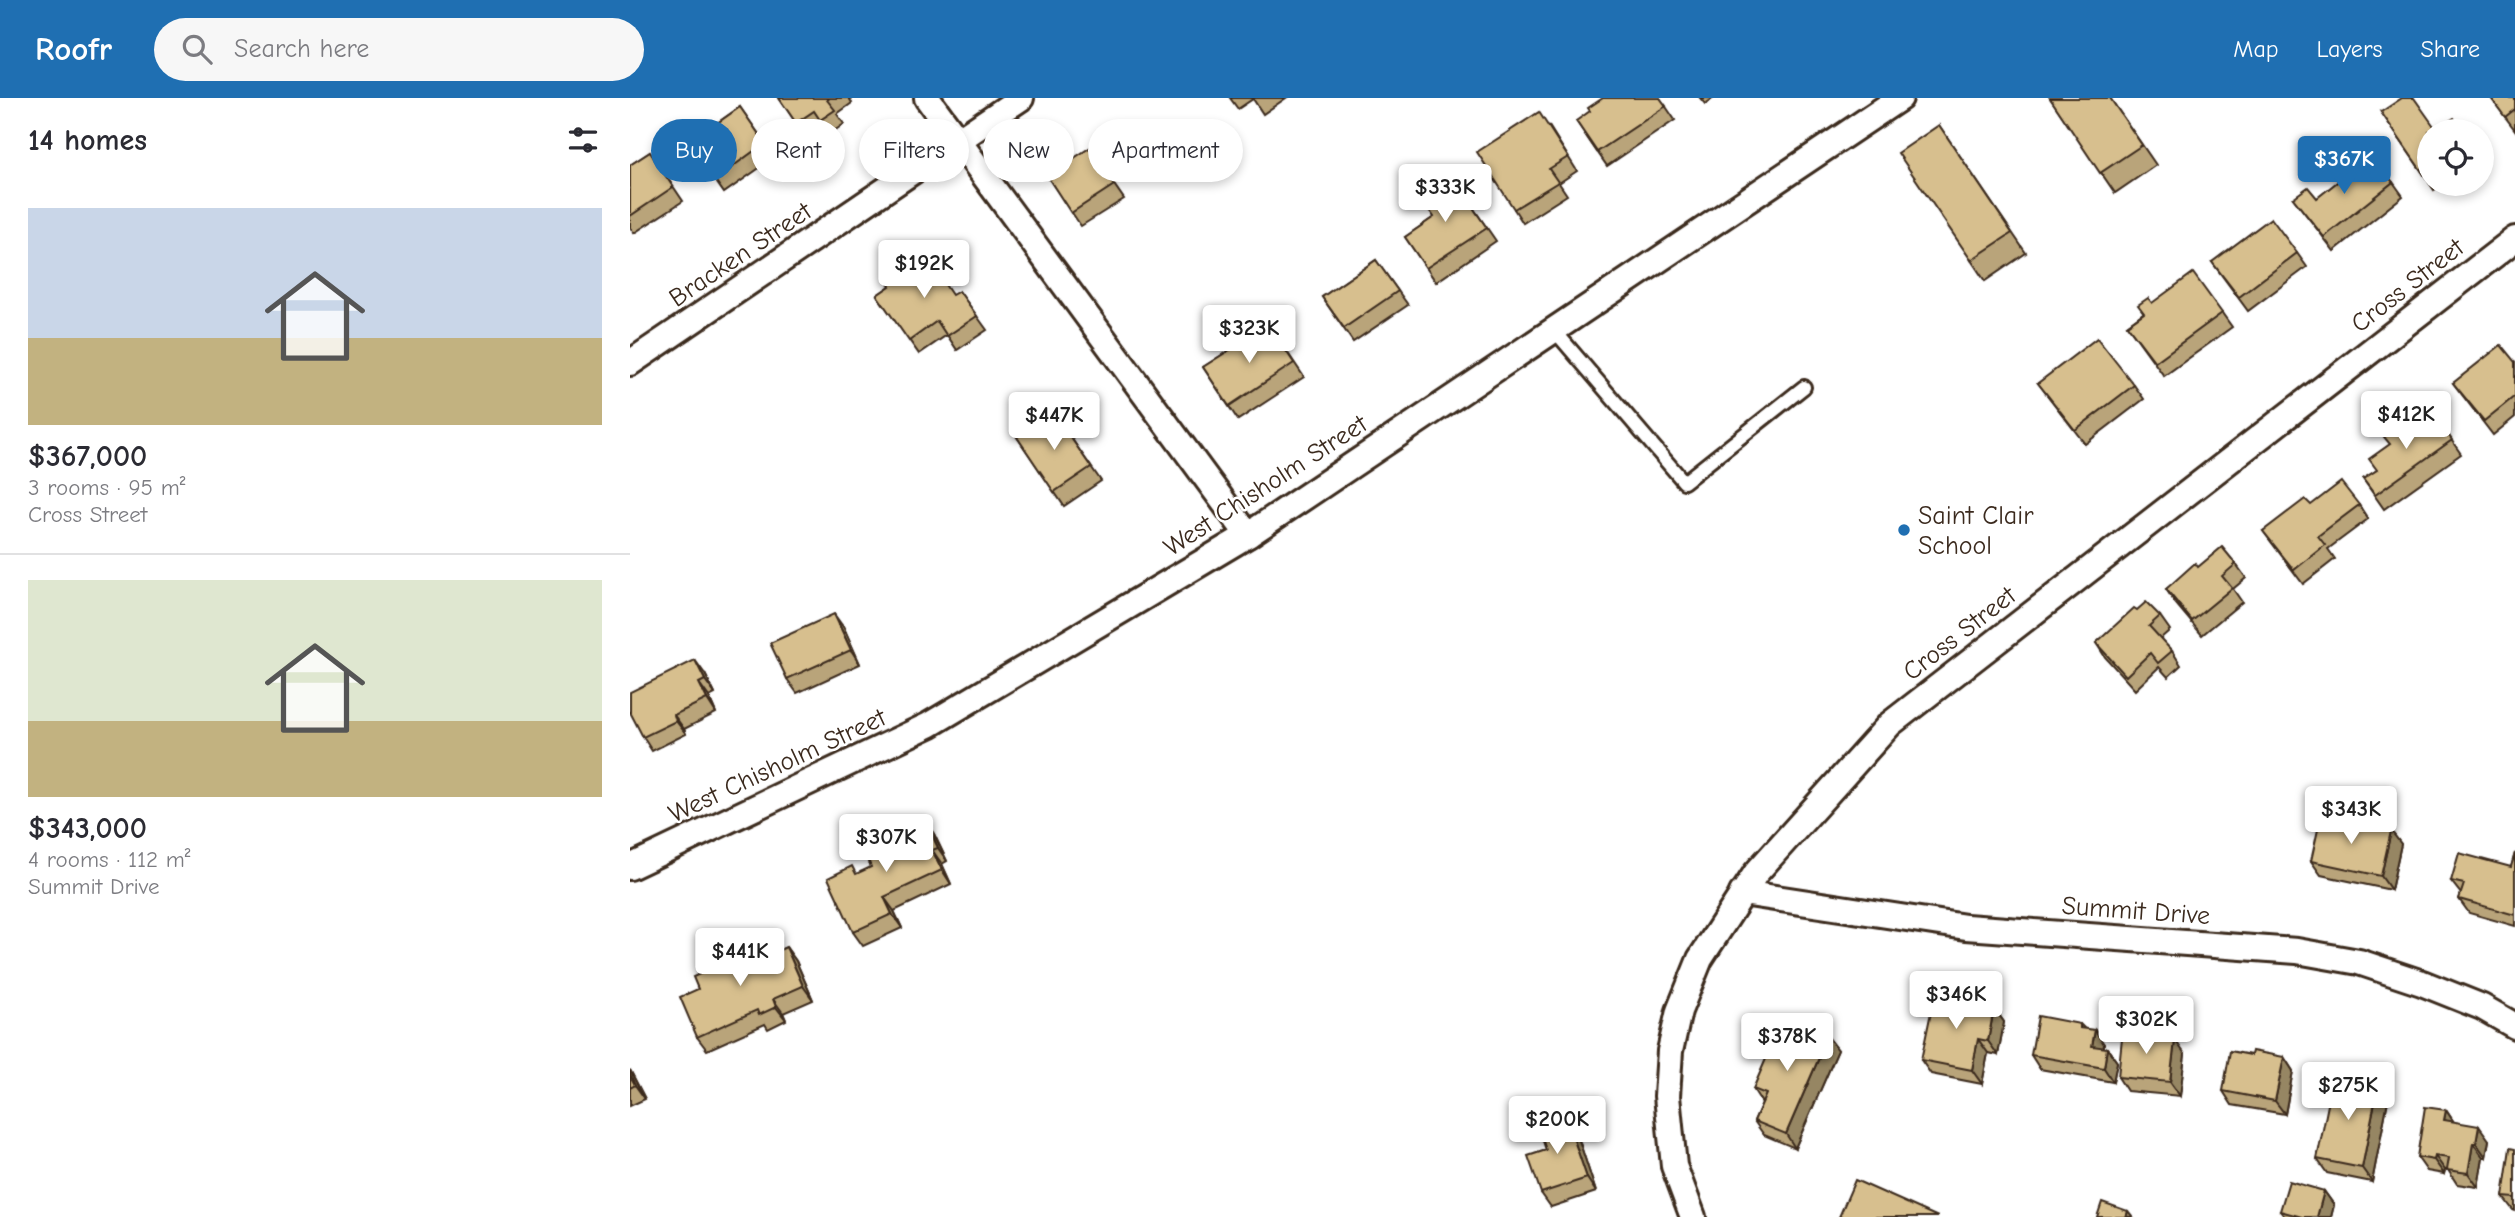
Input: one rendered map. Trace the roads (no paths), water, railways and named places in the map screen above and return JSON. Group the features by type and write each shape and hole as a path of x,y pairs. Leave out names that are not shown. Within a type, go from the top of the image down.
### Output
{"street":[{"path":"927,98 942,119"},
{"name":"Bracken Street","path":"969,134 1021,98"},
{"name":"West Chisholm Street","path":"630,867 929,725 1248,535 1900,98"},
{"path":"969,157 1248,535"},
{"name":"Bracken Street","path":"630,363 899,182"},
{"name":"Cross Street","path":"1693,1217 1674,1166 1667,1096 1670,1051 1688,985 1713,935 1756,873 1890,724 2515,239"},
{"name":"Summit Drive","path":"1742,894 1966,926 2297,951 2359,962 2422,983 2482,1007 2515,1026"}],"lane":[{"path":"1554,330 1684,482 1804,387"}],"place":[{"name":"Saint Clair School","path":"1904,530"}]}
